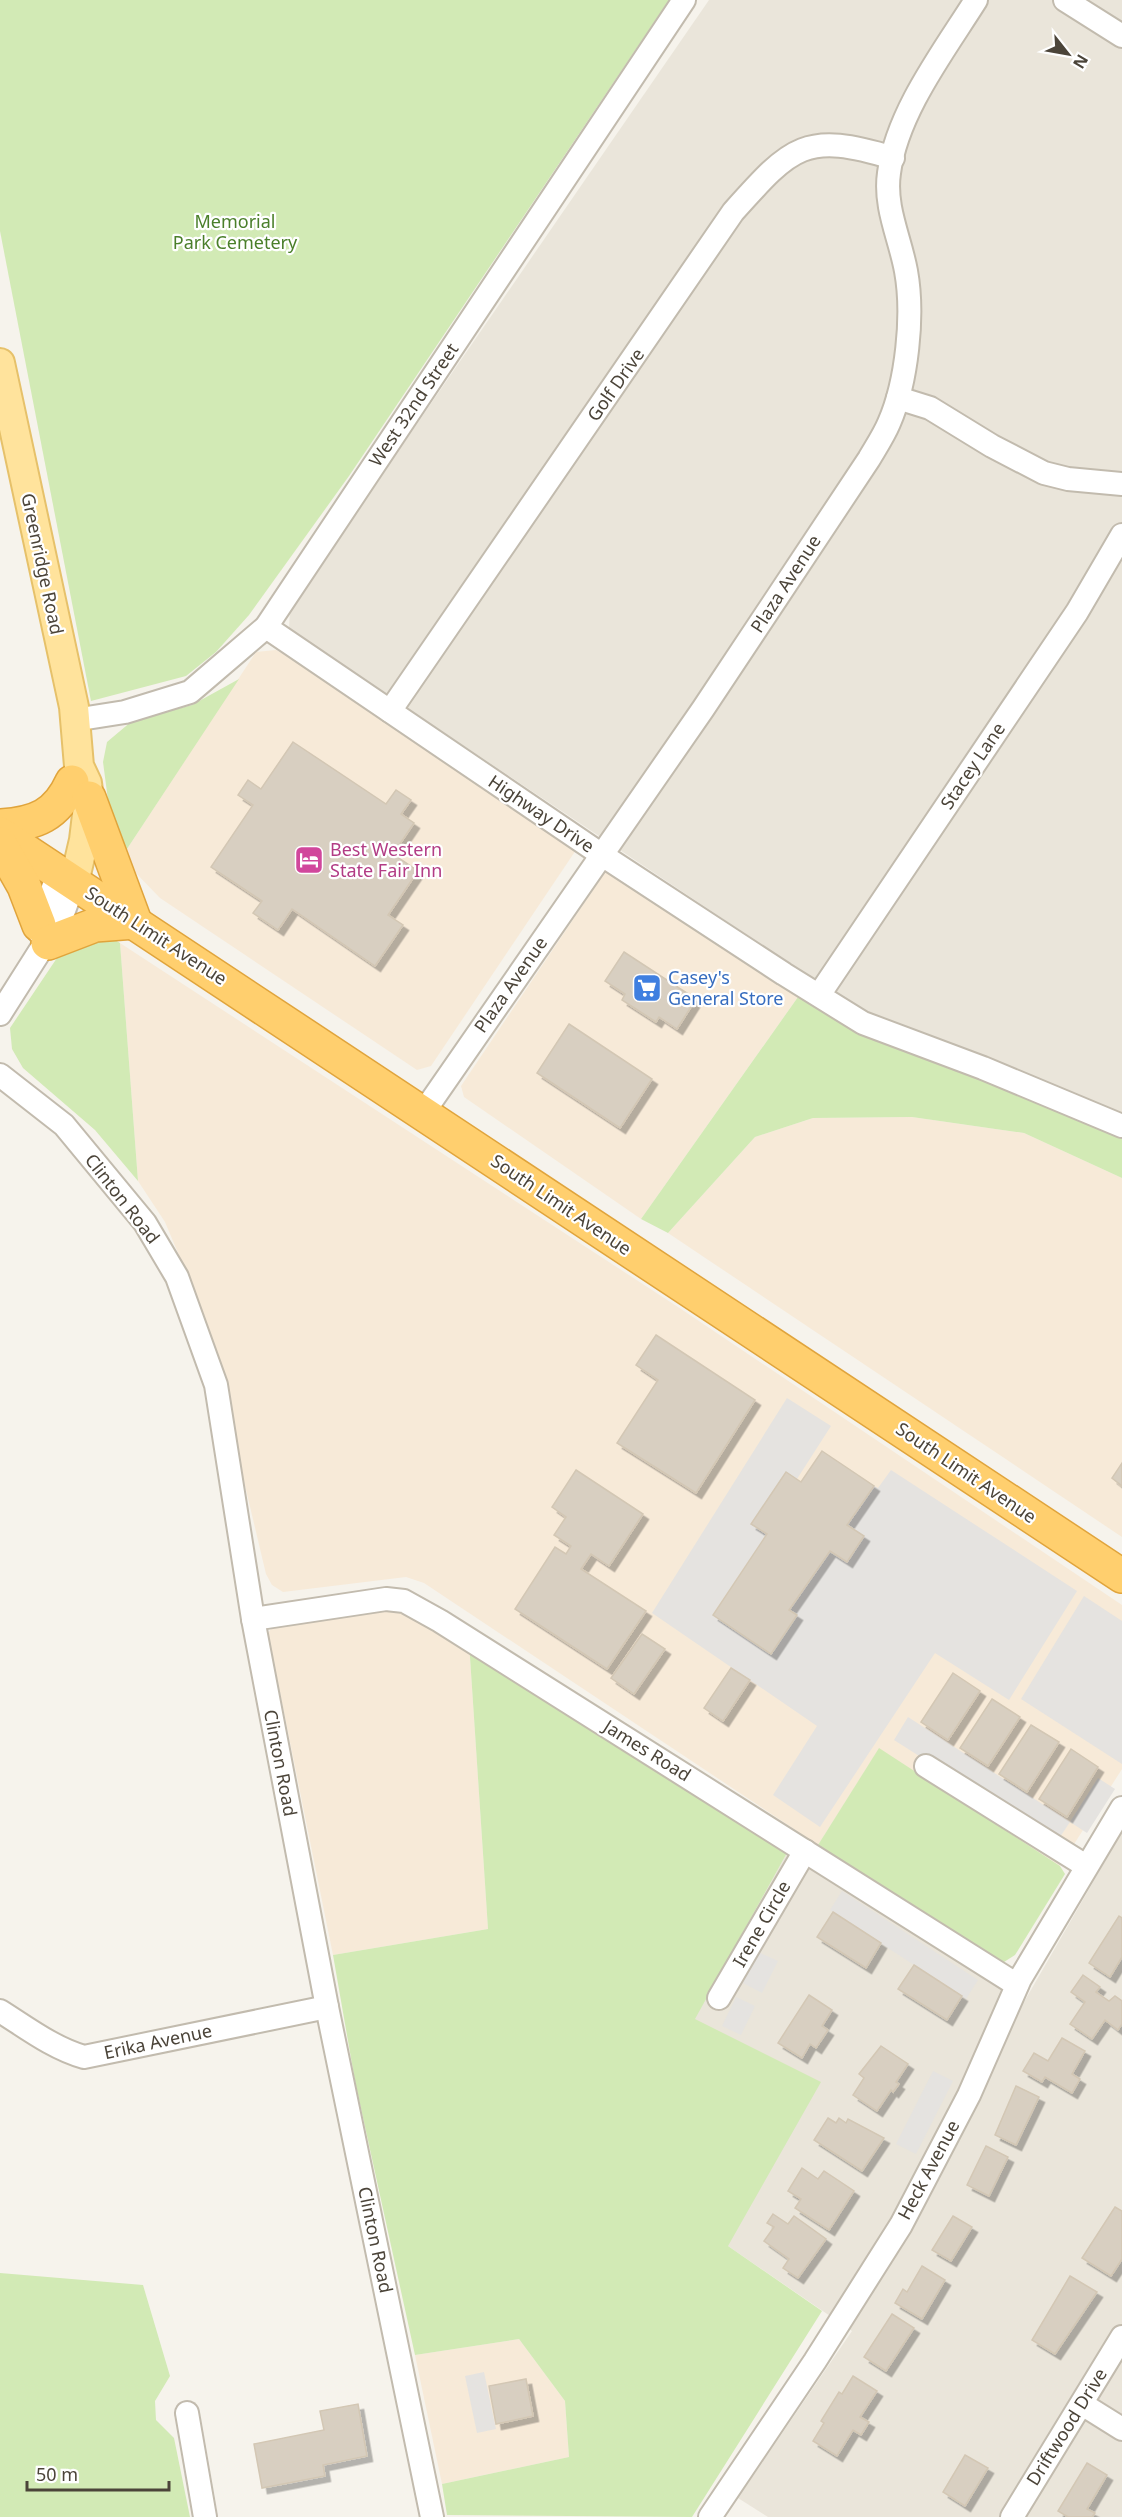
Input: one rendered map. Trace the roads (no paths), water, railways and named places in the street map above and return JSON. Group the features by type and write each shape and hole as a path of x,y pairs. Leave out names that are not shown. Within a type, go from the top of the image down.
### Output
{"highway":[{"path":"0,826 13,825 45,816 80,782 135,922 95,925 42,940 20,878 0,844"},
{"name":"South Limit Avenue","path":"0,834 1122,1576"}],"main road":[{"name":"Greenridge Road","path":"0,363 74,720 80,782 68,825 67,877"}],"street":[{"name":"West 32nd Street","path":"74,720 125,712 190,692 266,627 684,0"},
{"name":"Plaza Avenue","path":"423,1113 703,710 869,459 889,424 898,398 908,327 909,301 906,271 890,212 889,173 916,94 976,0"},
{"path":"1065,0 1122,36"},
{"name":"Golf Drive","path":"390,711 733,212 785,160 806,147 841,144 893,158"},
{"path":"898,398 930,408 992,446 1044,473 1068,479 1122,484"},
{"name":"Stacey Lane","path":"819,995 1077,612 1122,534"},
{"name":"Highway Drive","path":"266,627 602,855 863,1023 984,1068 1122,1126"},
{"path":"0,1014 42,940 67,877"},
{"name":"Clinton Road","path":"0,1075 64,1125 145,1223 177,1277 216,1385 253,1619 327,2007 432,2517"},
{"name":"James Road","path":"253,1619 386,1599 404,1601 440,1621 1017,1986"},
{"path":"926,1766 1086,1866"},
{"name":"Heck Avenue","path":"710,2517 901,2225 969,2095 1017,1986 1122,1808"},
{"name":"Irene Circle","path":"719,1998 806,1851"},
{"name":"Erika Avenue","path":"0,2011 51,2043 84,2057 327,2007"},
{"name":"Driftwood Drive","path":"1012,2517 1122,2337"},
{"path":"1082,2404 1122,2429"},
{"path":"187,2413 205,2517"}],"place":[{"name":"Best Western State Fair Inn","path":"309,860"},
{"name":"Casey's General Store","path":"647,988"}],"park label":[{"name":"Memorial Park Cemetery","path":"235,232"}]}
